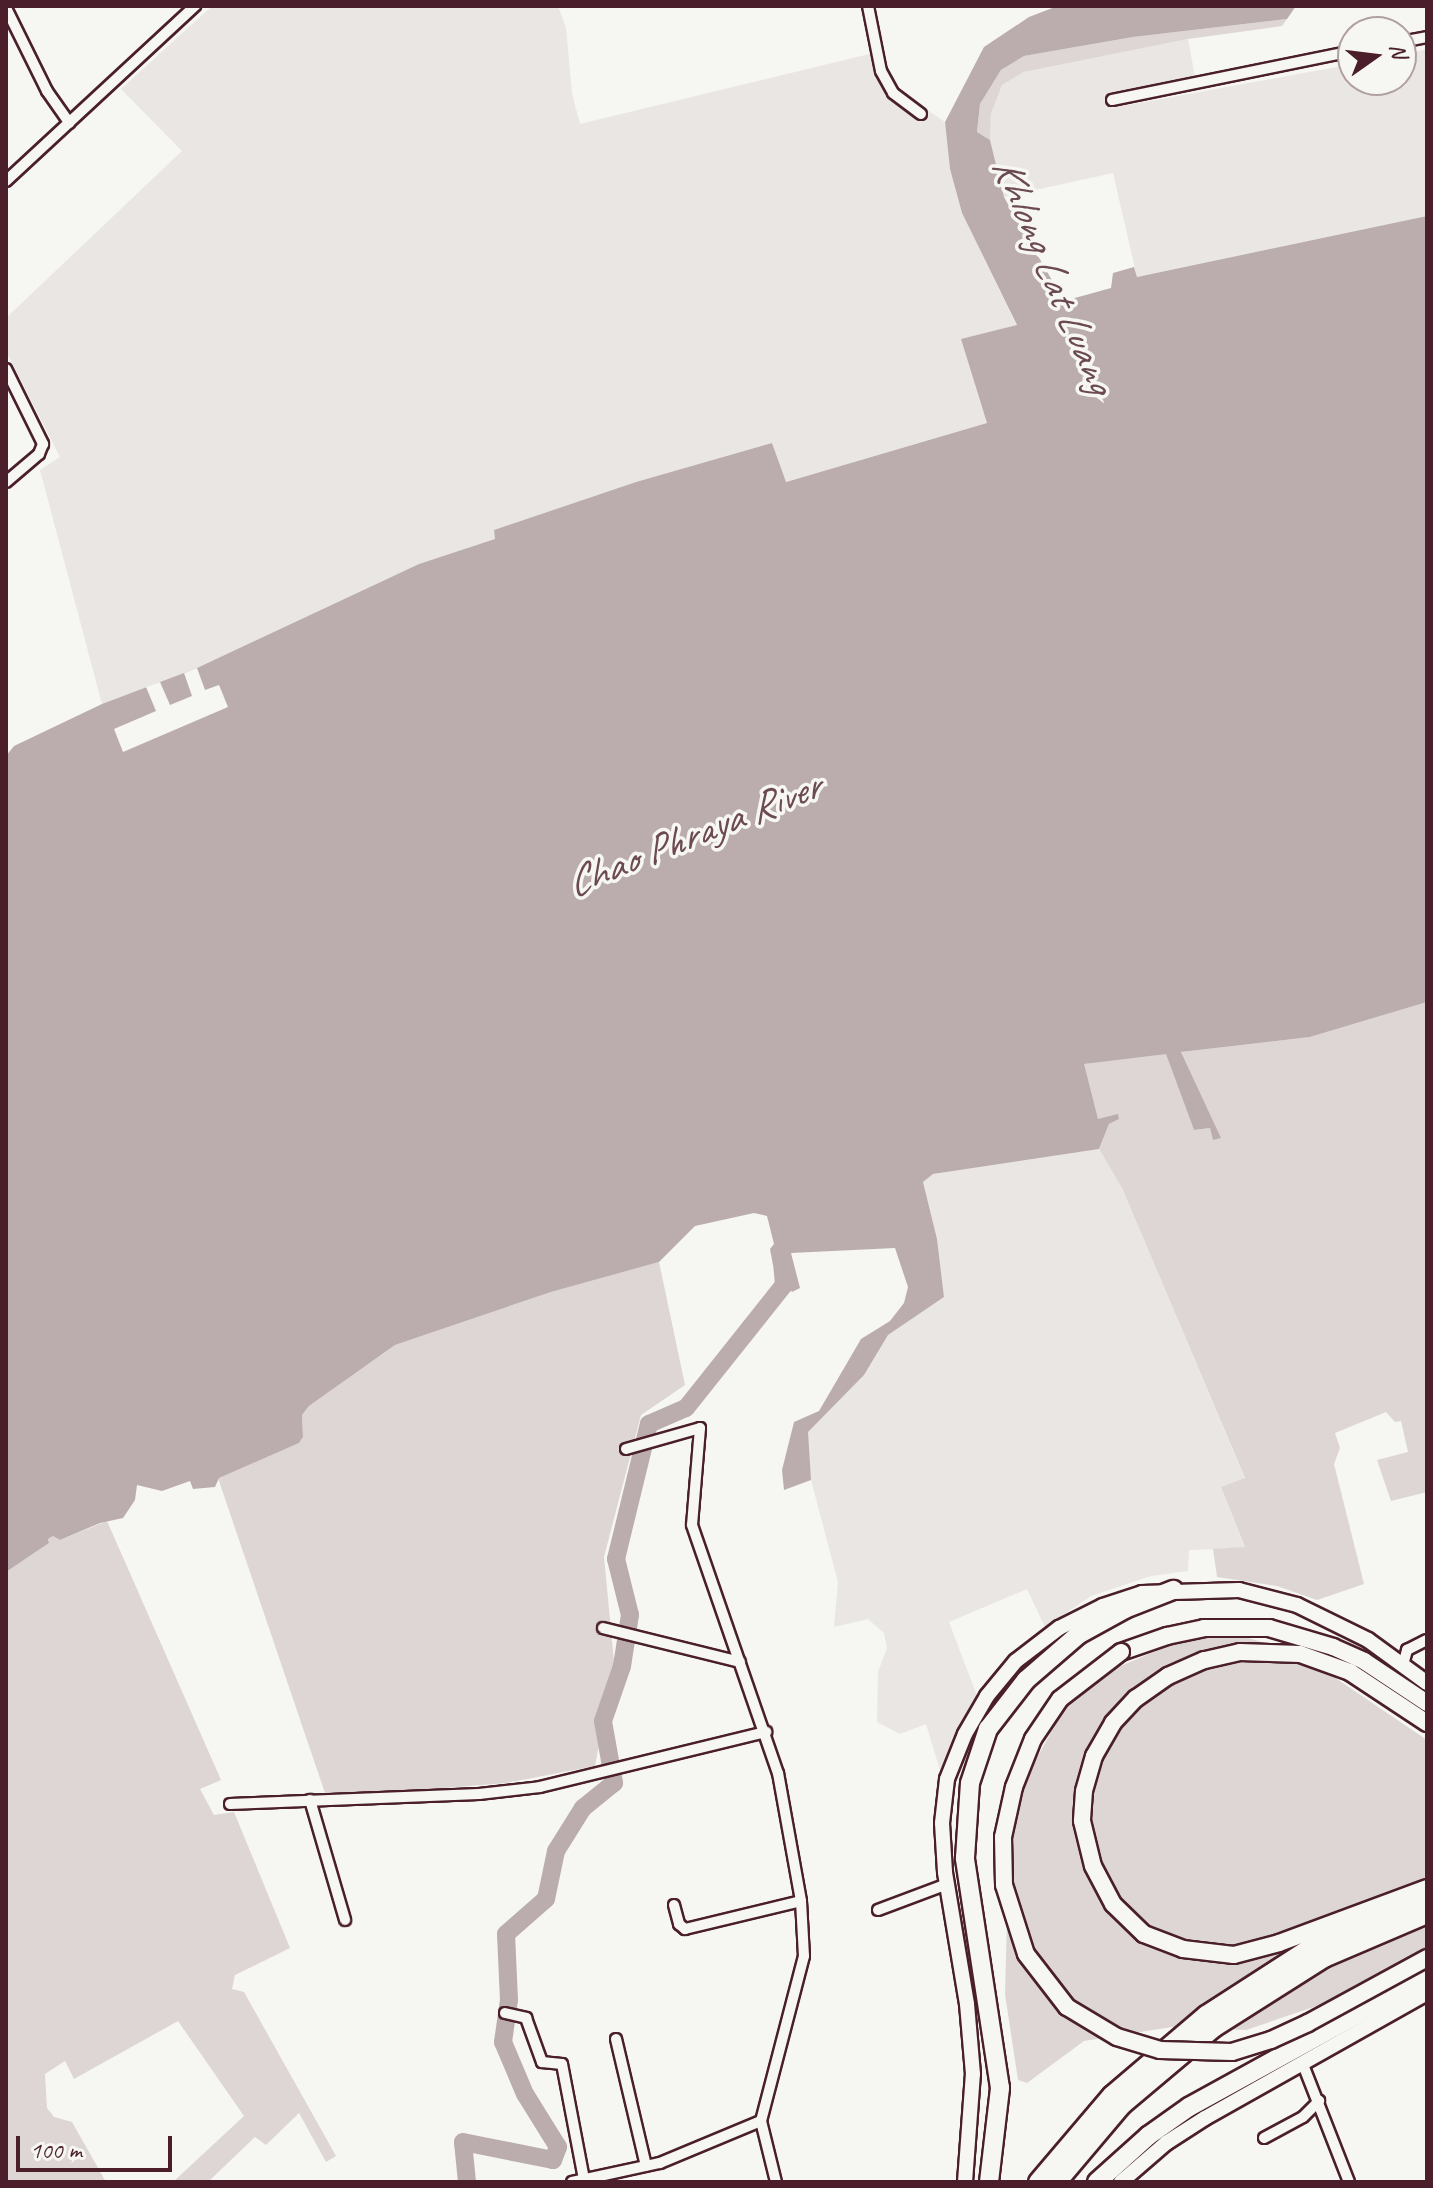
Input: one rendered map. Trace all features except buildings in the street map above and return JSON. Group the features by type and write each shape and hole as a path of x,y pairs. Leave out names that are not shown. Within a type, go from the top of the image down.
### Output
{"highway":[{"path":"989,2182 1000,2088 965,1858 970,1783 988,1729 1026,1680 1078,1635 1125,1609 1173,1590"},
{"path":"1038,2182 1112,2095 1206,2015 1316,1944 1427,1898"},
{"path":"1057,2182 1122,2105 1215,2027 1324,1958 1427,1914"},
{"path":"1097,2182 1148,2136 1189,2107 1427,1976"}],"main road":[{"path":"1427,1703 1364,1661 1333,1647 1269,1628 1204,1628 1167,1636 1121,1652 1060,1699 1033,1739 1014,1787 1003,1837 1004,1885 1026,1954 1067,2007 1117,2037 1160,2050 1232,2052 1271,2040 1427,1958"},
{"path":"1427,1723 1350,1672 1300,1654 1240,1652 1204,1660 1168,1676 1136,1698 1113,1723 1094,1756 1084,1791 1082,1821 1093,1866 1113,1904 1144,1934 1183,1949 1234,1955 1279,1943 1427,1888"}],"street":[{"path":"6,181 195,6"},
{"path":"868,6 881,71 893,93 921,114"},
{"path":"6,8 47,91 69,123"},
{"path":"1112,100 1337,54"},
{"path":"6,369 43,444 39,454 6,482"},
{"path":"626,1449 700,1428 692,1525 778,1773 801,1901 804,1956 761,2121 776,2182"},
{"path":"965,2182 973,2074 967,2004 947,1884 942,1823 947,1779 987,1696 1016,1661 1059,1628 1103,1606 1142,1593 1239,1590 1297,1605 1368,1640 1427,1683"},
{"path":"607,1629 740,1662"},
{"path":"1403,1665 1407,1650 1427,1640"},
{"path":"230,1804 479,1794 540,1787 766,1732"},
{"path":"310,1800 345,1920"},
{"path":"878,1910 947,1884"},
{"path":"674,1905 679,1924 685,1929 801,1901"},
{"path":"1121,2182 1166,2143 1302,2062 1427,1993"},
{"path":"505,2013 519,2016 530,2024 540,2060 559,2062 563,2067 584,2179"},
{"path":"616,2039 646,2166"},
{"path":"1302,2062 1349,2182"},
{"path":"1264,2138 1303,2117 1319,2101"},
{"path":"572,2182 646,2166 761,2121"}],"shaded area":[{"path":"212,6 558,6 566,28 572,94 580,124 882,51 895,88 945,122 950,169 962,213 1017,326 962,340 987,423 785,482 772,443 636,482 494,530 496,539 419,564 197,668 102,704 40,470 60,457 6,351 6,318 182,151 121,89"},
{"path":"1287,19 1282,26 1188,39 1024,72 1002,85 991,114 990,140 977,132 980,104 1001,70 1024,56 1133,37"},
{"path":"1188,39 1195,77 1109,93 1112,108 1337,67 1337,96 1417,96 1417,51 1427,49 1427,216 1137,277 1113,173 1004,197 990,140 991,114 1002,85 1024,72"},
{"path":"1427,1002 1427,1492 1391,1501 1377,1460 1408,1452 1401,1421 1395,1422 1386,1412 1335,1433 1340,1448 1334,1464 1364,1584 1317,1600 1277,1586 1217,1577 1213,1549 1245,1547 1221,1487 1245,1478 1122,1188 1099,1149 1109,1124 1119,1119 1118,1115 1098,1120 1083,1064 1166,1053 1194,1130 1210,1128 1213,1139 1220,1137 1181,1052 1310,1037"},
{"path":"1099,1149 1122,1188 1245,1479 1221,1487 1245,1548 1189,1550 1188,1571 1151,1576 1091,1596 1045,1627 1027,1589 949,1622 977,1696 940,1770 926,1724 900,1734 877,1722 878,1672 887,1648 884,1633 868,1619 834,1627 838,1582 811,1480 807,1432 864,1375 888,1335 944,1297 937,1239 923,1182 933,1174"},
{"path":"659,1262 685,1385 641,1415 604,1557 614,1661 595,1766 506,1783 383,1793 325,1793 218,1478 299,1443 303,1437 302,1415 309,1406 395,1345 551,1292"},
{"path":"107,1521 221,1780 200,1789 214,1815 234,1812 290,1948 235,1975 232,1989 244,1992 336,2156 326,2162 299,2113 266,2145 255,2137 208,2182 173,2182 244,2116 178,2021 74,2079 65,2061 45,2074 47,2108 54,2117 72,2122 106,2182 6,2182 6,1572 49,1543 48,1539 53,1536 60,1540"},
{"path":"1213,1627 1300,1654 1427,1740 1427,1957 1346,1996 1246,2030 1172,2027 1084,2041 1027,2083 1018,2080 1005,1994 1010,1806 1078,1684"}],"water":[{"name":"Chao Phraya River","path":"1296,6 1287,19 1133,37 1024,56 1001,70 980,104 977,132 990,140 1004,197 1064,301 1111,288 1113,273 1134,267 1137,277 1427,216 1427,1002 1310,1037 1181,1052 1221,1138 1213,1140 1210,1128 1194,1130 1166,1054 1084,1064 1098,1119 1118,1114 1119,1119 1109,1124 1099,1149 933,1174 923,1182 937,1239 944,1297 888,1335 864,1375 808,1432 811,1480 784,1490 782,1470 794,1422 819,1411 861,1339 890,1321 904,1303 908,1287 895,1248 791,1253 800,1288 792,1292 773,1265 770,1249 774,1244 767,1216 754,1213 695,1226 659,1262 551,1292 395,1345 309,1406 302,1415 303,1437 299,1443 219,1478 215,1487 193,1489 190,1481 162,1491 137,1485 135,1500 123,1518 100,1523 60,1540 53,1536 48,1539 49,1543 6,1572 6,756 14,746 102,704 197,668 419,564 495,539 494,530 636,482 772,443 786,482 987,423 961,339 1017,325 962,213 950,169 945,122 984,47 1029,17 1055,7"}],"pier":[{"path":"197,668 205,690 219,685 228,707 123,752 114,729 156,711 146,687 160,682 170,705 192,696 184,673"}],"waterway":[{"path":"467,2182 463,2142 553,2160 558,2147 525,2094 503,2042 509,2000 506,1934 546,1899 556,1851 583,1808 614,1783 603,1721 622,1666 630,1615 616,1559 649,1424 686,1408 784,1285 782,1263"}],"water label":[{"name":"Khlong Lat Luang","path":"1053,275"}]}
